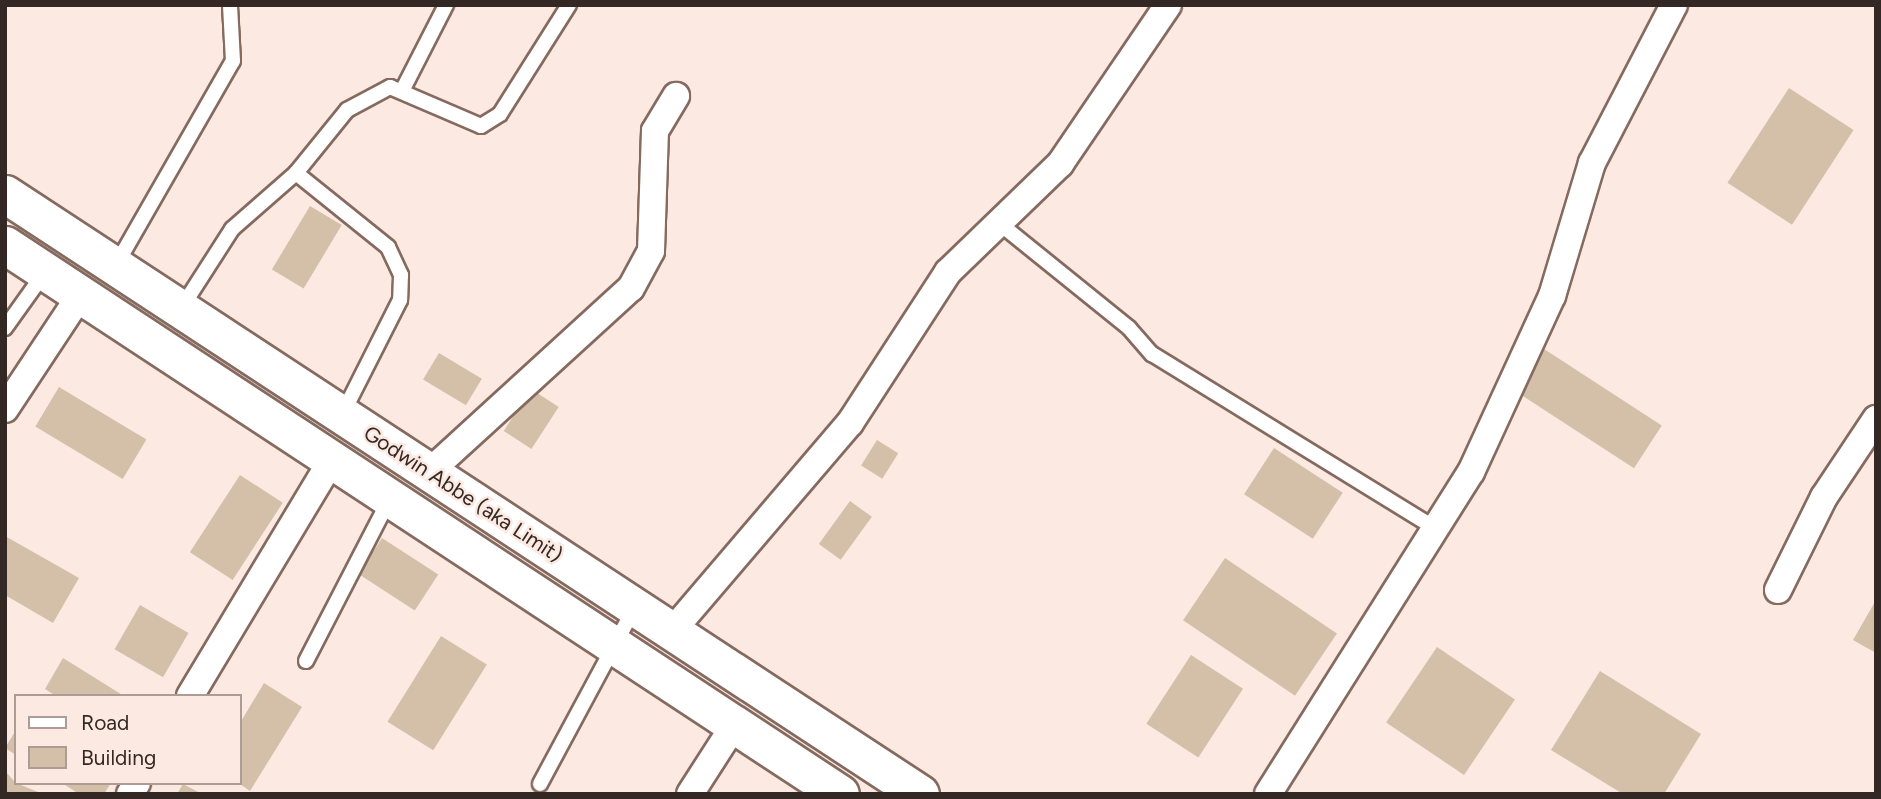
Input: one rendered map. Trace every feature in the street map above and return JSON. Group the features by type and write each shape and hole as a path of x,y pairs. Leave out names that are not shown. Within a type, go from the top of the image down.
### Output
{"street":[{"path":"673,630 850,423 947,272 1060,164 1168,5"},
{"path":"1268,794 1471,472 1552,296 1592,163 1674,5"},
{"path":"427,474 631,288 651,251 655,131 676,96"},
{"name":"Godwin Abbe (aka Limit)","path":"5,194 342,414 427,474 673,630 920,794"},
{"name":"Godwin Abbe (aka Limit)","path":"5,245 333,458 839,794"},
{"path":"5,409 81,293"},
{"path":"1778,590 1824,497 1876,419"},
{"path":"191,694 333,458"},
{"path":"690,794 735,724"}],"lane":[{"path":"115,266 233,61 230,5"},
{"path":"402,91 446,5"},
{"path":"181,309 232,229 296,173 346,110 375,89 402,91 481,126 500,114 569,5"},
{"path":"296,173 388,247 401,275 400,300 342,414"},
{"path":"999,223 1129,328 1152,354 1436,529"},
{"path":"5,328 46,271"},
{"path":"306,661 391,497"},
{"path":"540,784 636,606"}],"building":[{"path":"1789,88 1854,130 1792,225 1727,183"},
{"path":"310,206 342,225 304,288 272,269"},
{"path":"1541,347 1662,425 1634,468 1513,390"},
{"path":"439,353 482,379 466,405 423,380"},
{"path":"59,387 146,440 123,479 35,426"},
{"path":"531,389 559,407 531,449 504,431"},
{"path":"877,440 898,453 882,479 861,465"},
{"path":"1274,448 1343,493 1313,539 1244,494"},
{"path":"240,475 283,503 233,580 190,552"},
{"path":"850,501 872,517 841,560 819,544"},
{"path":"5,536 79,578 53,623 5,595"},
{"path":"382,538 438,574 415,611 359,574"},
{"path":"1225,558 1337,633 1295,696 1183,620"},
{"path":"1876,600 1876,653 1853,640"},
{"path":"140,605 188,633 163,677 114,649"},
{"path":"441,636 487,665 433,750 387,722"},
{"path":"1437,647 1515,700 1464,775 1386,722"},
{"path":"1191,655 1243,689 1198,758 1146,724"},
{"path":"63,658 121,694 53,694 45,689"},
{"path":"1600,671 1701,734 1664,794 1623,794 1551,750"},
{"path":"264,683 302,707 250,791 241,785 242,720"},
{"path":"14,733 14,754 5,748"},
{"path":"5,771 14,781 14,785 43,794 5,794"},
{"path":"65,785 110,785 104,794 79,794"},
{"path":"185,785 202,794 177,794"}]}
